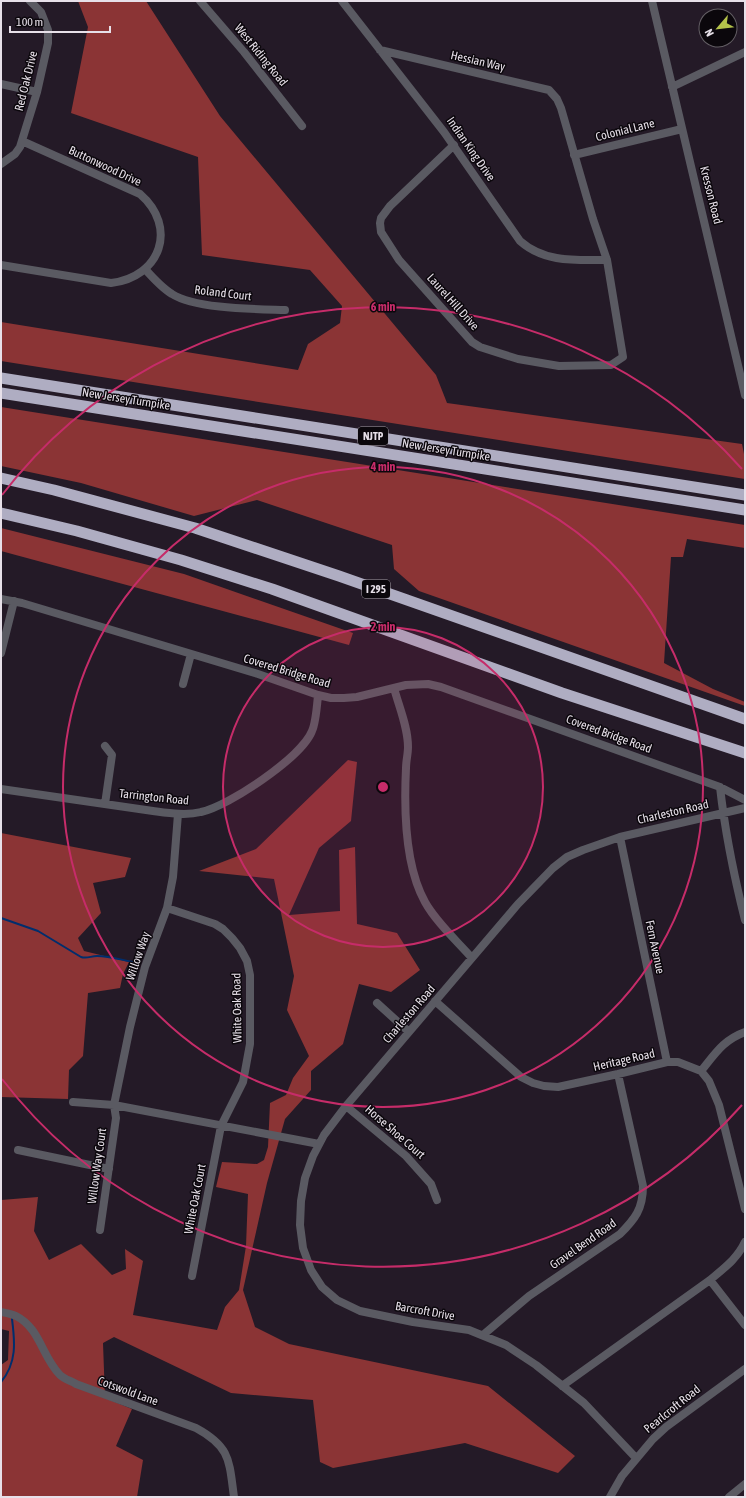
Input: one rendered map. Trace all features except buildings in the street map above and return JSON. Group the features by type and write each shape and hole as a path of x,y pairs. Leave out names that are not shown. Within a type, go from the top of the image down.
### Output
{"highway":[{"name":"New Jersey Turnpike","path":"1,378 745,495"},
{"name":"New Jersey Turnpike","path":"1,393 745,510"},
{"name":"I 295","path":"1,478 54,490 195,528 346,578 745,719"},
{"path":"1,513 77,531 174,558 272,589 562,693 745,753"}],"street":[{"name":"Red Oak Drive","path":"1,164 15,154 22,141 37,92 48,43 48,30 41,12 30,1"},
{"name":"West Riding Road","path":"200,1 244,52 302,126"},
{"name":"Indian King Drive","path":"342,1 454,145 520,241 527,248 546,256 561,260 607,260"},
{"name":"Kresson Road","path":"651,1 745,395"},
{"name":"Hessian Way","path":"380,50 549,90 557,99 561,108"},
{"path":"672,87 745,52"},
{"path":"1,84 37,92"},
{"name":"Laurel Hill Drive","path":"454,145 384,213 380,223 381,232 399,260 472,342 480,347 518,359 559,366 612,365 623,357 607,260 593,219 561,108"},
{"name":"Colonial Lane","path":"574,155 682,129"},
{"name":"Buttonwood Drive","path":"1,265 111,283 133,277 145,269 159,248 161,228 154,210 140,194 22,141"},
{"name":"Roland Court","path":"145,269 173,295 186,300 220,306 285,310"},
{"name":"Covered Bridge Road","path":"1,599 258,674 318,695 344,698 358,697 406,685 419,684 441,687 720,786 745,800"},
{"path":"1,653 14,602"},
{"path":"183,684 191,654"},
{"path":"394,688 407,735 406,823 411,858 417,884 425,902 435,916 472,958"},
{"name":"Tarrington Road","path":"1,788 178,814 200,813 211,810 278,768 303,746 313,730 318,695"},
{"path":"105,746 112,755 105,804"},
{"path":"720,786 732,863 745,920"},
{"name":"Charleston Road","path":"319,1144 346,1106 435,1001 518,904 553,868 567,857 620,837 745,808"},
{"name":"Willow Way","path":"114,1105 130,1027 145,967 167,908 173,877 178,814"},
{"name":"Fern Avenue","path":"620,837 667,1062"},
{"name":"White Oak Road","path":"167,908 215,924 223,929 240,948 250,975 250,1044 243,1082 221,1126"},
{"name":"Heritage Road","path":"435,1001 521,1077 533,1083 544,1086 558,1087 667,1062 678,1062 701,1071"},
{"path":"377,1003 409,1032"},
{"path":"745,1032 727,1040 701,1071 709,1081 719,1106 745,1209"},
{"name":"Gravel Bend Road","path":"483,1335 530,1296 620,1234 631,1224 640,1210 643,1198 643,1186 618,1074"},
{"path":"73,1102 114,1105 319,1144"},
{"name":"Willow Way Court","path":"100,1230 116,1118 114,1105"},
{"name":"Horse Shoe Court","path":"346,1106 406,1156 431,1184 437,1200"},
{"name":"White Oak Court","path":"192,1276 221,1126"},
{"name":"Barcroft Drive","path":"319,1144 305,1178 300,1201 300,1225 303,1248 311,1270 322,1287 337,1300 360,1311 413,1322 469,1330 506,1345 562,1386 598,1416 636,1458"},
{"path":"18,1150 109,1169"},
{"path":"562,1386 710,1280 731,1263 740,1253 745,1242"},
{"path":"710,1280 745,1325"},
{"name":"Cotswold Lane","path":"1,1312 15,1316 26,1323 37,1335 51,1364 61,1376 76,1384 196,1428 210,1436 221,1446 230,1462 234,1497"},
{"name":"Pearlcroft Road","path":"610,1497 622,1476 653,1439 666,1427 745,1369"},
{"path":"729,1497 745,1484"}],"shaded area":[{"path":"78,1 146,1 220,116 436,375 447,403 742,444 745,459 745,479 1,361 1,322 298,370 308,344 340,323 342,306 310,270 202,255 198,157 71,113 88,27"},
{"path":"1,407 745,525 745,548 687,539 683,557 671,557 664,663 713,689 745,702 745,706 419,591 394,569 392,545 257,500 194,516 81,483 1,466"},
{"path":"1,528 184,574 353,633 349,645 1,551"},
{"path":"348,760 357,762 351,821 319,848 289,915 340,911 339,850 355,847 357,924 397,933 420,970 391,992 359,984 343,1044 311,1071 311,1090 285,1119 267,1183 243,1290 255,1327 289,1344 488,1386 575,1456 558,1473 465,1443 333,1468 320,1462 313,1400 231,1393 114,1337 103,1343 105,1398 132,1409 116,1446 143,1460 137,1497 1,1497 1,1365 8,1360 9,1331 1,1329 1,1200 38,1197 34,1231 49,1260 81,1244 112,1275 126,1269 125,1249 143,1261 133,1315 217,1330 225,1307 239,1290 246,1246 248,1194 216,1187 222,1162 257,1164 264,1160 268,1147 270,1103 286,1095 293,1078 309,1056 287,1010 294,976 274,879 199,871 256,849"},
{"path":"1,833 131,858 125,877 93,883 101,913 78,938 84,951 129,962 123,974 120,988 88,993 83,1056 69,1070 68,1099 1,1097"}],"waterway":[{"path":"1,918 38,931 81,957 102,956 133,962"},
{"path":"1,1382 10,1367 14,1352 12,1319"}]}
